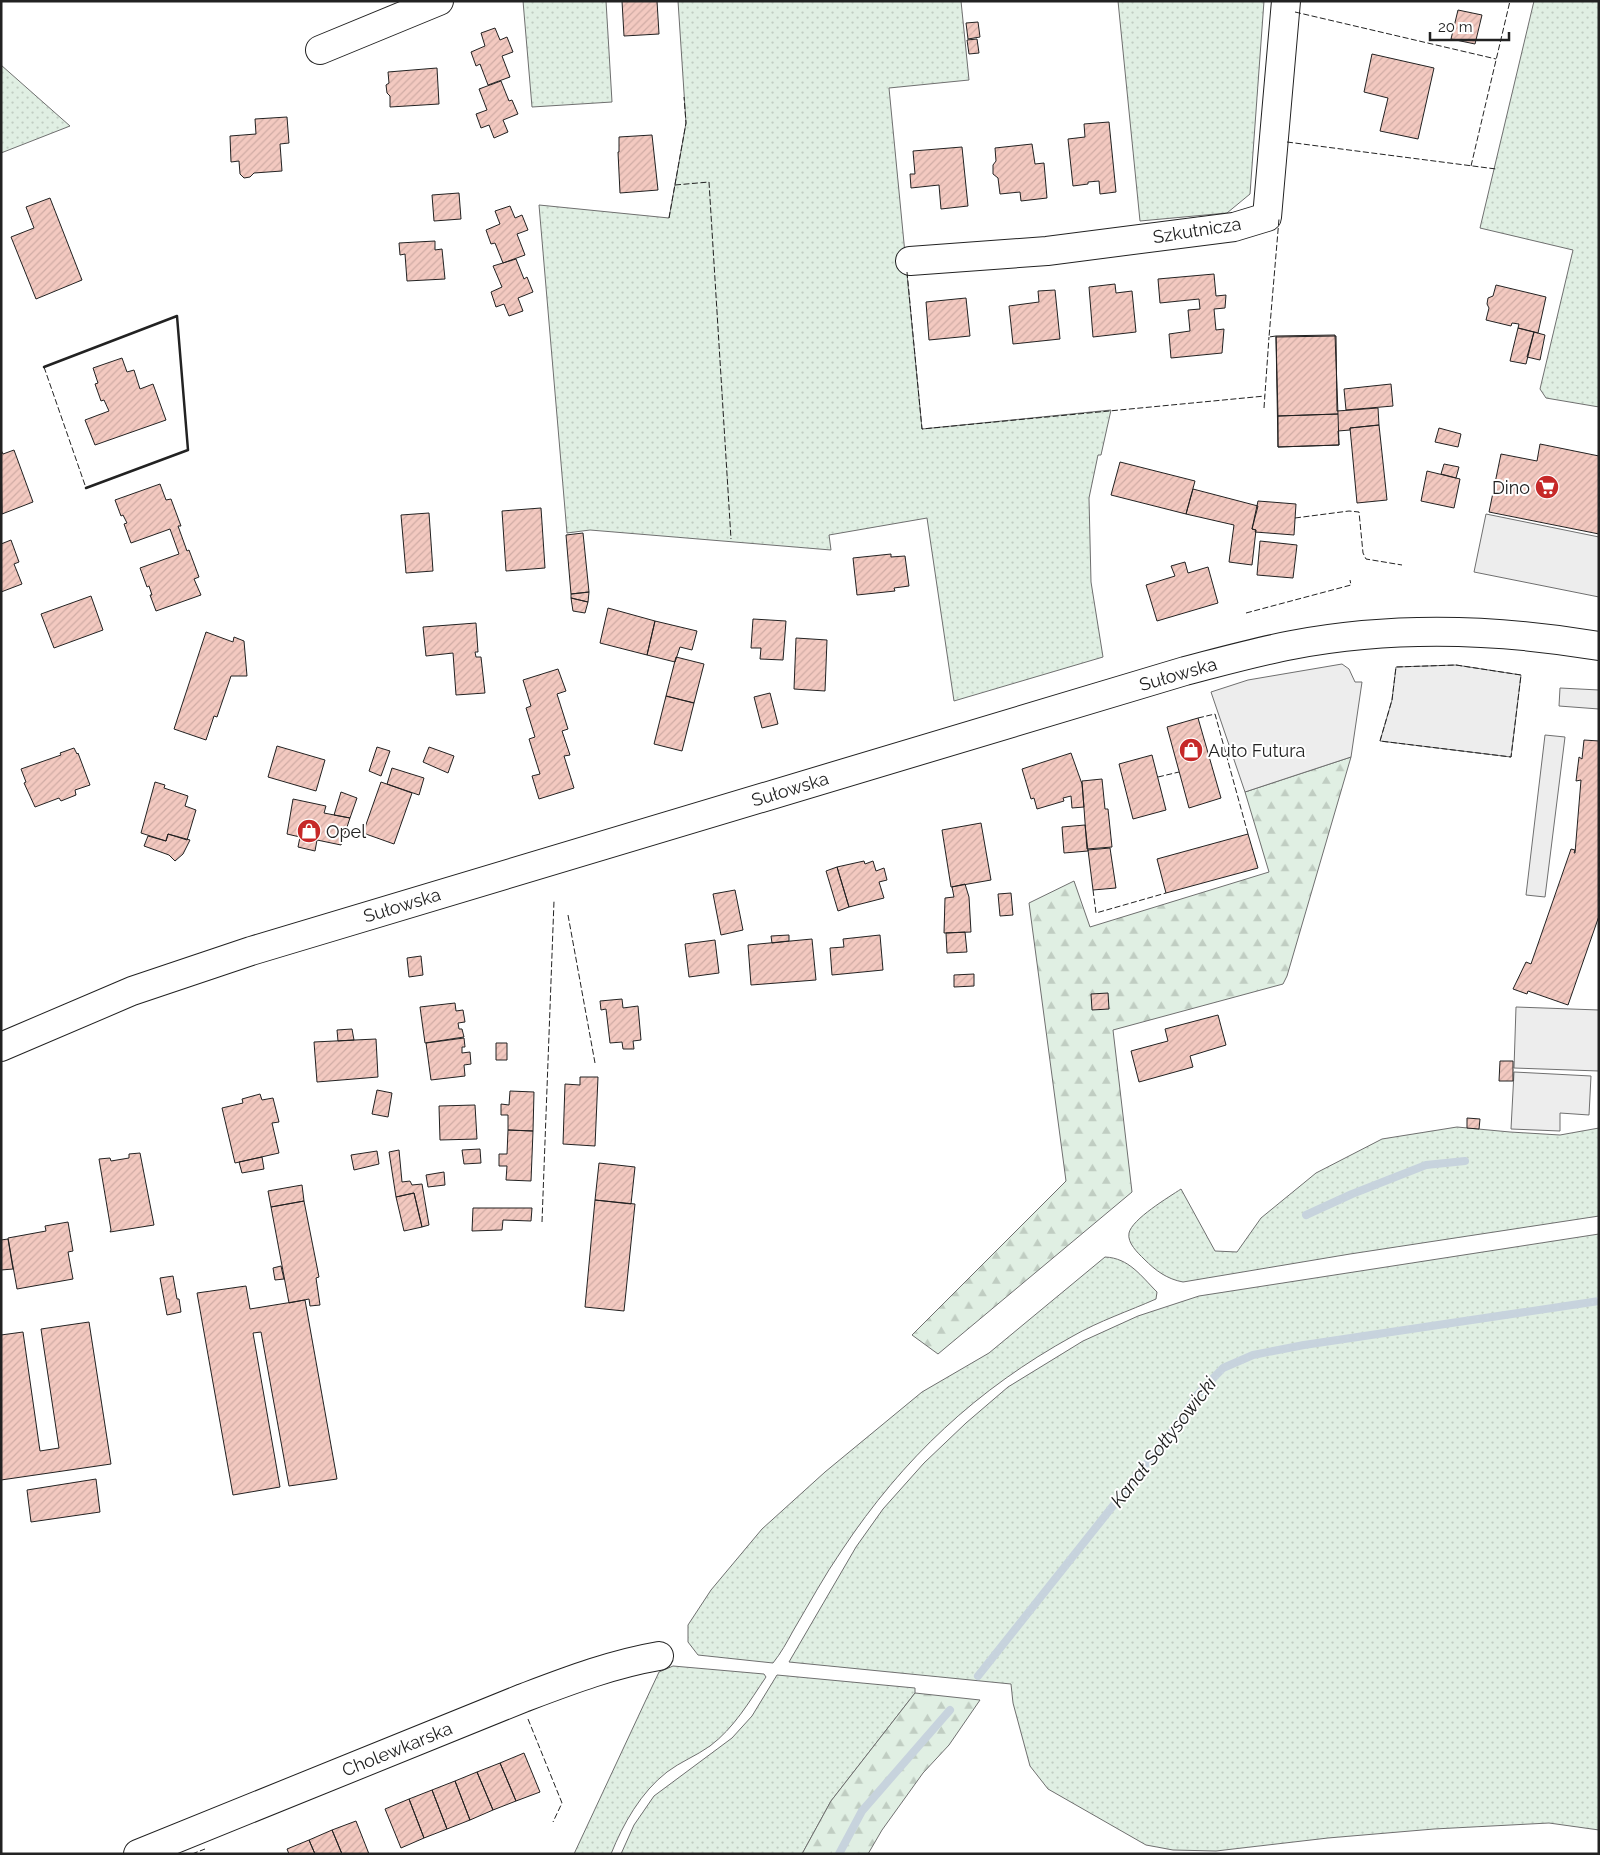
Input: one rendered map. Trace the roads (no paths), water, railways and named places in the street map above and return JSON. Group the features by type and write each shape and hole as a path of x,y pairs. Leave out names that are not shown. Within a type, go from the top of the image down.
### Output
{"main road":[{"path":"320,50 439,1"},
{"name":"Szkutnicza","path":"910,261 1047,251 1234,227 1267,217 1286,1"},
{"name":"Sułowska","path":"1,1047 132,991 251,951 1212,664 1293,645 1360,636 1393,634 1439,632 1495,634 1599,646"},
{"name":"Cholewkarska","path":"138,1854 169,1848 585,1675 632,1661 659,1656"}],"waterway":[{"path":"1306,1215 1352,1194 1426,1165 1465,1161"},
{"name":"Kanał Sołtysowicki","path":"978,1676 1170,1434 1197,1395 1223,1368 1253,1355 1304,1345 1599,1301"},
{"name":"Kanał Sołtysowicki","path":"839,1854 862,1811 950,1710"}],"place":[{"name":"Dino","path":"1547,487"},
{"name":"Auto Futura","path":"1191,750"},
{"name":"Opel","path":"309,831"}]}
